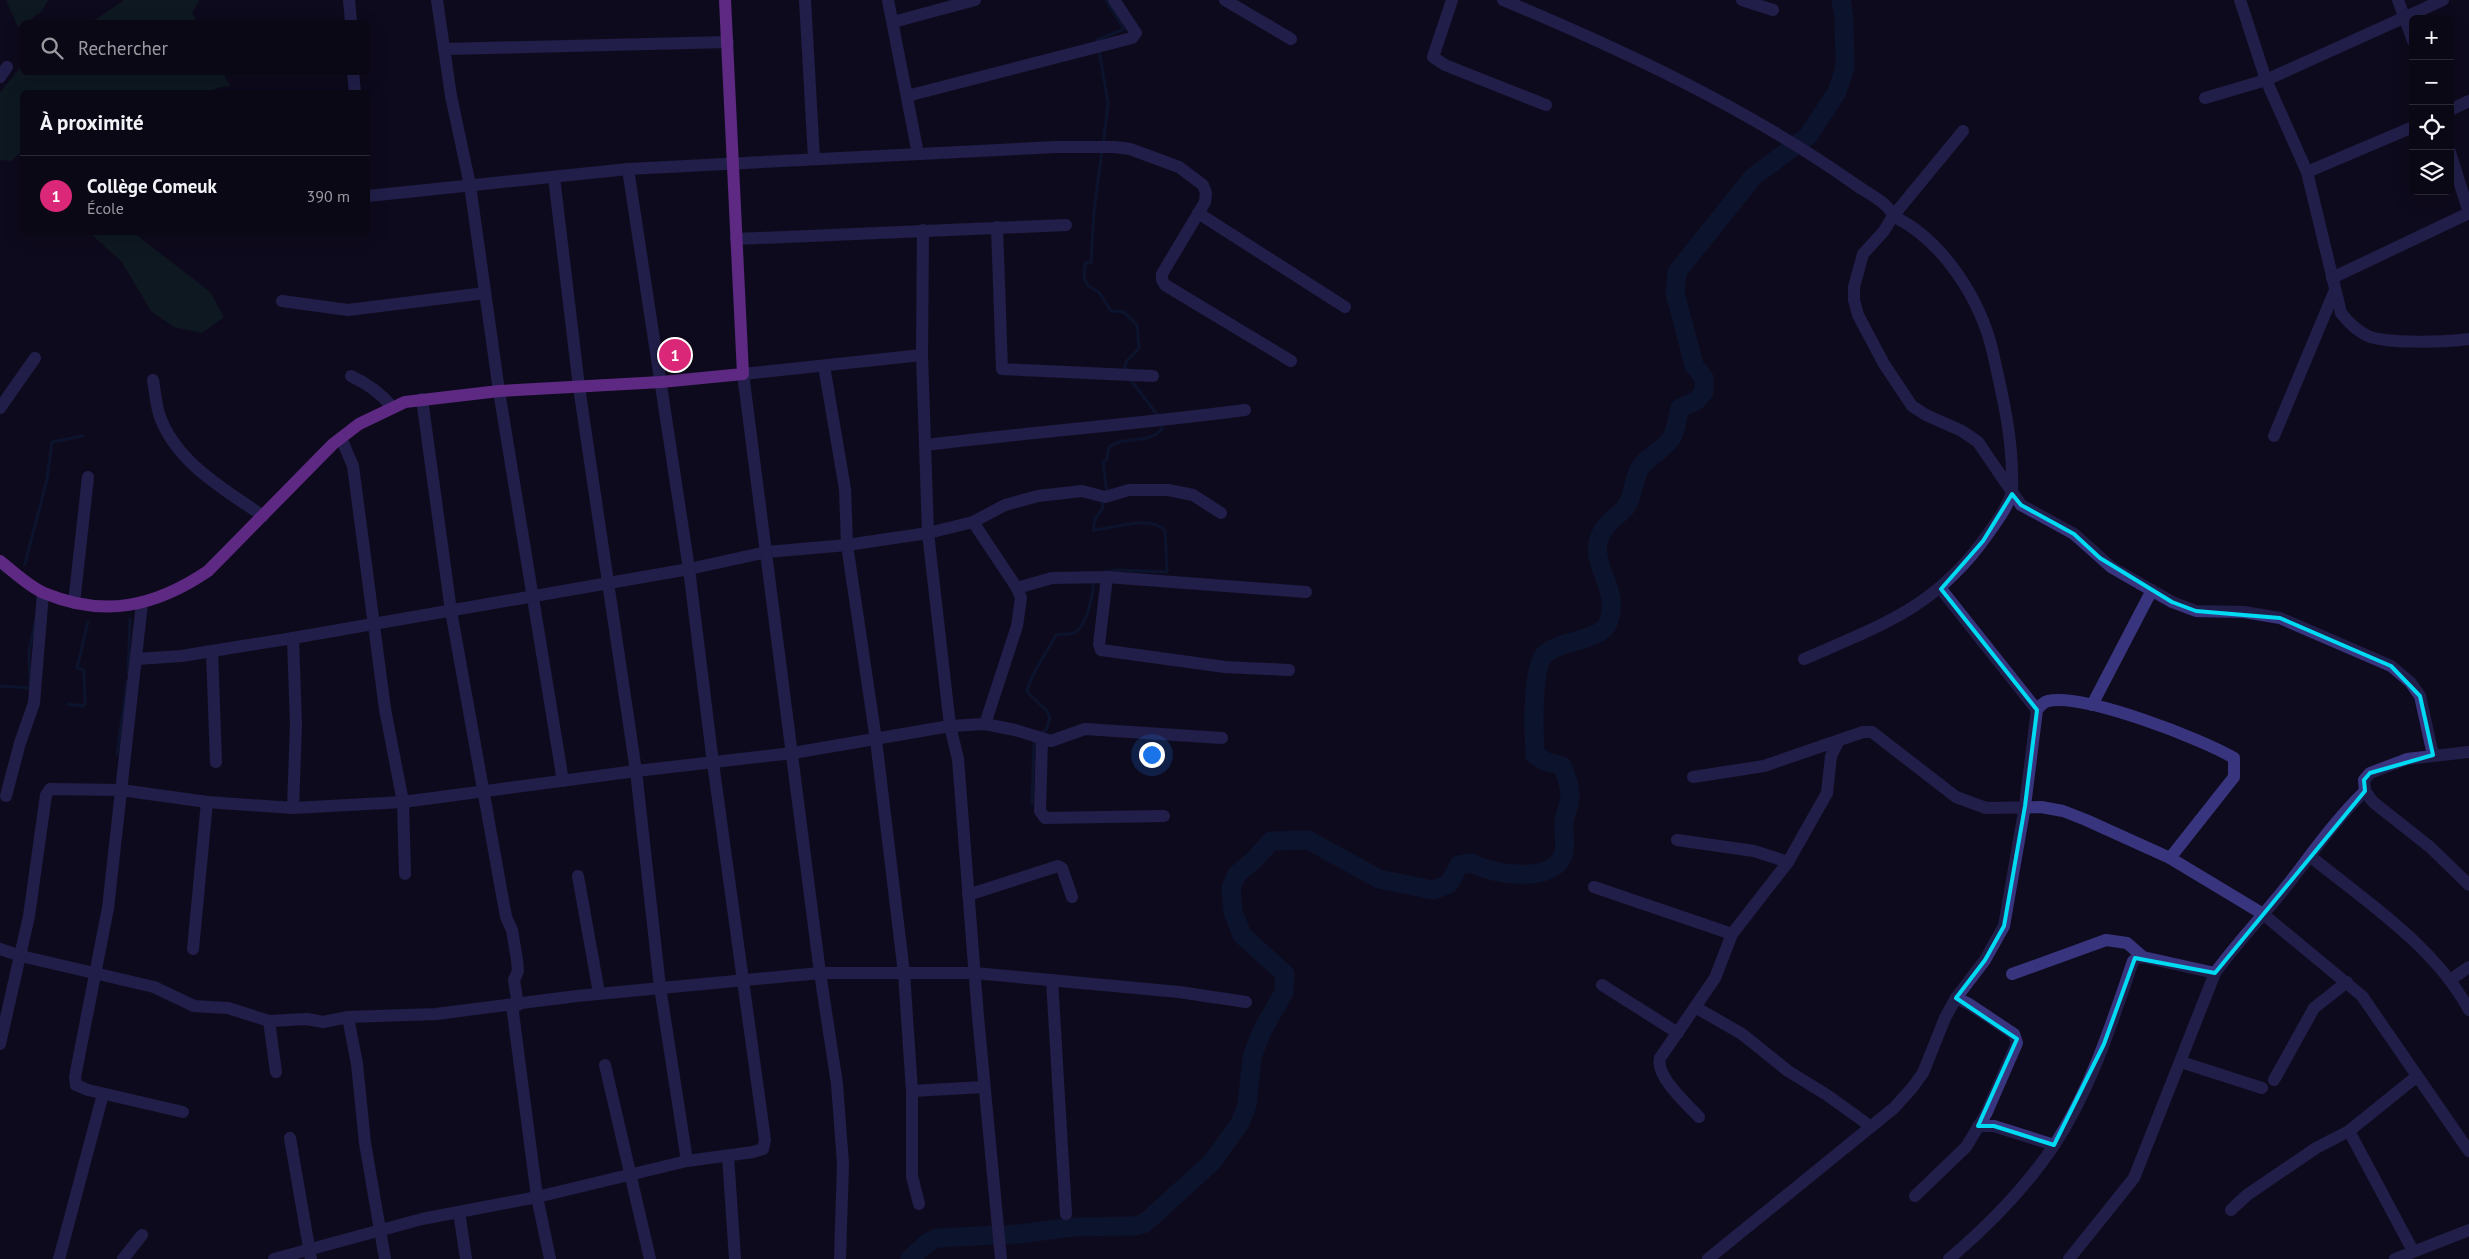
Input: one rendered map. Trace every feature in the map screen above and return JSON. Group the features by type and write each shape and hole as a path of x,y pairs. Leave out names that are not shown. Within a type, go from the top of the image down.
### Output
{"main road":[{"path":"0,561 43,593 74,603 95,607 121,607 142,603 180,589 208,571 341,438 359,424 392,407 422,399 499,391 661,382 743,374 731,162 725,0"}],"street":[{"path":"350,0 351,20"},
{"path":"437,0 451,96 470,185 499,391 563,781"},
{"path":"805,0 814,158"},
{"path":"888,0 918,154"},
{"path":"893,22 974,0"},
{"path":"1225,0 1291,39"},
{"path":"1452,0 1432,58 1445,65 1546,105"},
{"path":"1503,0 1617,50 1740,112 1812,155 1884,204 1892,211 1893,216 1914,229 1946,260 1965,287 1981,318 1991,347 2010,434 2012,494 2001,515 1983,541 1941,589 1896,618 1804,659"},
{"path":"1742,0 1773,10"},
{"path":"2240,0 2266,80 2307,172 2341,313 2351,324 2367,335 2382,340 2469,340"},
{"path":"2398,0 2409,31"},
{"path":"2205,98 2266,80 2443,0"},
{"path":"907,96 1132,38 1136,33 1119,3"},
{"path":"444,50 728,42"},
{"path":"354,75 355,90"},
{"path":"2454,108 2469,101"},
{"path":"2307,172 2409,129"},
{"path":"1963,131 1893,216 1884,231 1863,254 1854,288 1858,315 1884,364 1904,396 1926,416 1962,431 1978,442 2021,505 2074,534 2111,567 2152,590 2196,611 2244,612 2280,618 2391,666 2410,682 2420,696 2434,755"},
{"path":"370,196 628,169 731,162 1055,147 1115,147 1130,149 1178,168 1203,186 1206,193 1205,202 1162,274 1162,280 1165,285 1291,361"},
{"path":"2274,436 2333,284 2469,213 2454,165"},
{"path":"274,1259 310,1254 380,1230 459,1212 537,1197 687,1162 763,1149 765,1140 712,763 689,570 628,169"},
{"path":"554,177 580,387 636,771 660,987 687,1162"},
{"path":"1198,213 1345,307"},
{"path":"736,240 1066,225"},
{"path":"997,227 1002,369 1153,376"},
{"path":"923,230 922,355 928,533 950,726 958,759 974,973 1001,1259"},
{"path":"282,301 348,310 485,293"},
{"path":"840,1259 842,1140 837,1084 820,973 768,552 743,374 922,355"},
{"path":"0,408 35,358"},
{"path":"824,366 845,489 848,544 876,740 904,973 912,1091 912,1176 920,1204"},
{"path":"351,376 369,385 385,398 392,407"},
{"path":"153,380 159,415 174,443 192,464 263,516"},
{"path":"422,399 451,611 485,791 506,917 512,930 517,960 518,971 514,980 515,1005 537,1197 550,1259"},
{"path":"926,445 1027,433 1156,422 1246,410"},
{"path":"341,438 353,466 385,709 403,802 405,874"},
{"path":"74,603 88,477"},
{"path":"137,659 212,651 293,638 689,570 768,552 928,533 973,522 1005,505 1038,496 1082,491 1105,497 1129,490 1168,490 1193,495 1221,513"},
{"path":"973,522 1017,588 1021,598 1017,626 985,724"},
{"path":"1017,588 1052,578 1107,577 1306,592"},
{"path":"1107,577 1099,644 1101,650 1225,667 1289,670"},
{"path":"1941,589 2037,710"},
{"path":"2092,705 2152,590"},
{"path":"6,796 20,744 34,703 43,593"},
{"path":"142,603 108,908 75,1077 76,1085 103,1094 183,1112"},
{"path":"292,808 296,716 293,638"},
{"path":"212,651 216,762"},
{"path":"1708,1259 1894,1108 1923,1072 1956,998 1985,960 2004,926 2025,806 2037,710 2047,701 2092,705 2159,725 2234,758 2236,770 2234,777 2170,858"},
{"path":"0,1044 29,916 47,791 55,788 121,790 207,802 292,808 403,802 636,771 793,753 950,726 985,724 1015,730 1042,739 1057,740 1072,732 1085,729 1222,738"},
{"path":"1693,777 1764,766 1839,740 1872,732 1956,797 1986,808 2025,806 2062,811 2170,858 2263,914 2362,996 2416,1077 2469,1151"},
{"path":"1042,739 1040,811 1045,818 1164,816"},
{"path":"1699,1117 1660,1070 1660,1058 1715,978 1732,934 1788,862 1827,793 1831,756 1839,740"},
{"path":"2469,752 2407,759 2370,773 2364,780 2365,791 2379,807 2430,847 2469,885"},
{"path":"2069,1259 2134,1178 2215,973 2233,948 2263,914 2348,808 2365,791"},
{"path":"193,949 207,802"},
{"path":"1677,840 1754,851 1788,862"},
{"path":"2310,856 2424,951 2450,980 2469,1010"},
{"path":"968,895 1058,866 1062,868 1072,897"},
{"path":"578,876 599,993"},
{"path":"1594,887 1732,934"},
{"path":"2012,974 2106,940 2127,942 2143,957"},
{"path":"0,949 21,956 154,987 194,1006 228,1008 269,1021 307,1019 324,1022 348,1017 436,1014 599,993 820,973 974,973 1179,992 1246,1002"},
{"path":"1949,1259 1994,1216 2054,1144 2068,1122 2104,1044 2133,961 2143,957 2215,973"},
{"path":"2450,980 2469,967"},
{"path":"1052,980 1066,1214"},
{"path":"2274,1080 2314,1008 2347,982"},
{"path":"1602,985 1678,1033"},
{"path":"1915,1196 1966,1147 1990,1106 2017,1039 2007,1029 1969,1004 1956,998"},
{"path":"1695,1007 1742,1034 1788,1071 1827,1095 1870,1126"},
{"path":"348,1017 357,1064 365,1143 385,1259"},
{"path":"269,1021 276,1072"},
{"path":"2181,1062 2262,1088"},
{"path":"605,1065 650,1259"},
{"path":"2231,1210 2247,1195 2316,1148 2349,1131 2416,1077"},
{"path":"912,1091 984,1088"},
{"path":"59,1259 103,1094"},
{"path":"1978,1126 1994,1126 2054,1144"},
{"path":"2349,1131 2413,1252"},
{"path":"290,1138 310,1254"},
{"path":"728,1156 735,1259"},
{"path":"459,1212 466,1259"},
{"path":"2395,1259 2469,1230"},
{"path":"124,1259 142,1235"}],"highlighted area":[{"path":"2012,494 2021,505 2074,534 2100,558 2172,602 2196,611 2280,618 2391,666 2420,696 2433,755 2370,773 2364,780 2365,791 2215,973 2135,958 2104,1044 2054,1145 1994,1126 1978,1126 2017,1039 1956,998 1985,960 2004,926 2025,806 2037,710 1941,589 1983,541"}],"green space":[{"path":"6,0 48,0 41,12 29,20 20,20 20,26 18,27"},
{"path":"124,0 199,0 192,13 196,20 94,20"},
{"path":"20,68 20,75 224,75 230,86 212,90 20,90 20,153 11,161 0,160 0,93"},
{"path":"92,235 137,235 210,292 224,317 202,333 174,327 151,311 122,262"}],"waterway":[{"path":"1096,44 1097,40 1124,29 1106,0"},
{"path":"910,1259 927,1243 937,1238 1019,1234 1072,1227 1134,1226 1145,1223 1212,1162 1240,1123 1247,1105 1252,1057 1262,1031 1284,992 1285,974 1242,935 1233,912 1231,888 1237,874 1253,861 1271,841 1308,840 1379,879 1433,890 1449,884 1459,865 1472,863 1494,871 1523,874 1537,873 1549,869 1559,862 1564,852 1564,821 1569,805 1570,793 1562,766 1545,761 1535,755 1534,702 1537,672 1545,654 1552,649 1589,637 1604,629 1608,623 1611,599 1598,557 1597,547 1602,531 1628,504 1640,467 1667,444 1672,437 1680,408 1696,401 1704,392 1704,378 1694,365 1675,293 1677,272 1753,177 1808,136 1837,92 1845,68 1844,17 1841,0"},
{"path":"1099,50 1108,103 1103,145"},
{"path":"1102,151 1094,211 1091,263 1085,263 1084,277 1088,286 1099,292 1111,311 1124,312 1137,325 1139,348 1126,362 1124,372"},
{"path":"1130,379 1159,417"},
{"path":"1107,493 1103,463 1107,459 1109,447 1122,441 1150,437 1162,429 1162,422"},
{"path":"25,564 47,479 52,442 83,436"},
{"path":"1102,500 1103,508 1095,519 1093,530 1140,523 1158,525 1165,530 1167,572 1116,570 1105,572"},
{"path":"0,569 8,574"},
{"path":"1039,734 1046,730 1050,718 1047,711 1027,692 1029,684 1056,635 1074,633 1080,628 1091,600 1093,580"},
{"path":"128,673 130,619"},
{"path":"0,686 30,688 29,652 35,622"},
{"path":"68,704 83,706 85,704 84,670 77,668 88,622"},
{"path":"117,754 127,682"},
{"path":"1032,804 1034,740"}],"place":[{"name":"Collège Comeuk","path":"675,355"}]}
